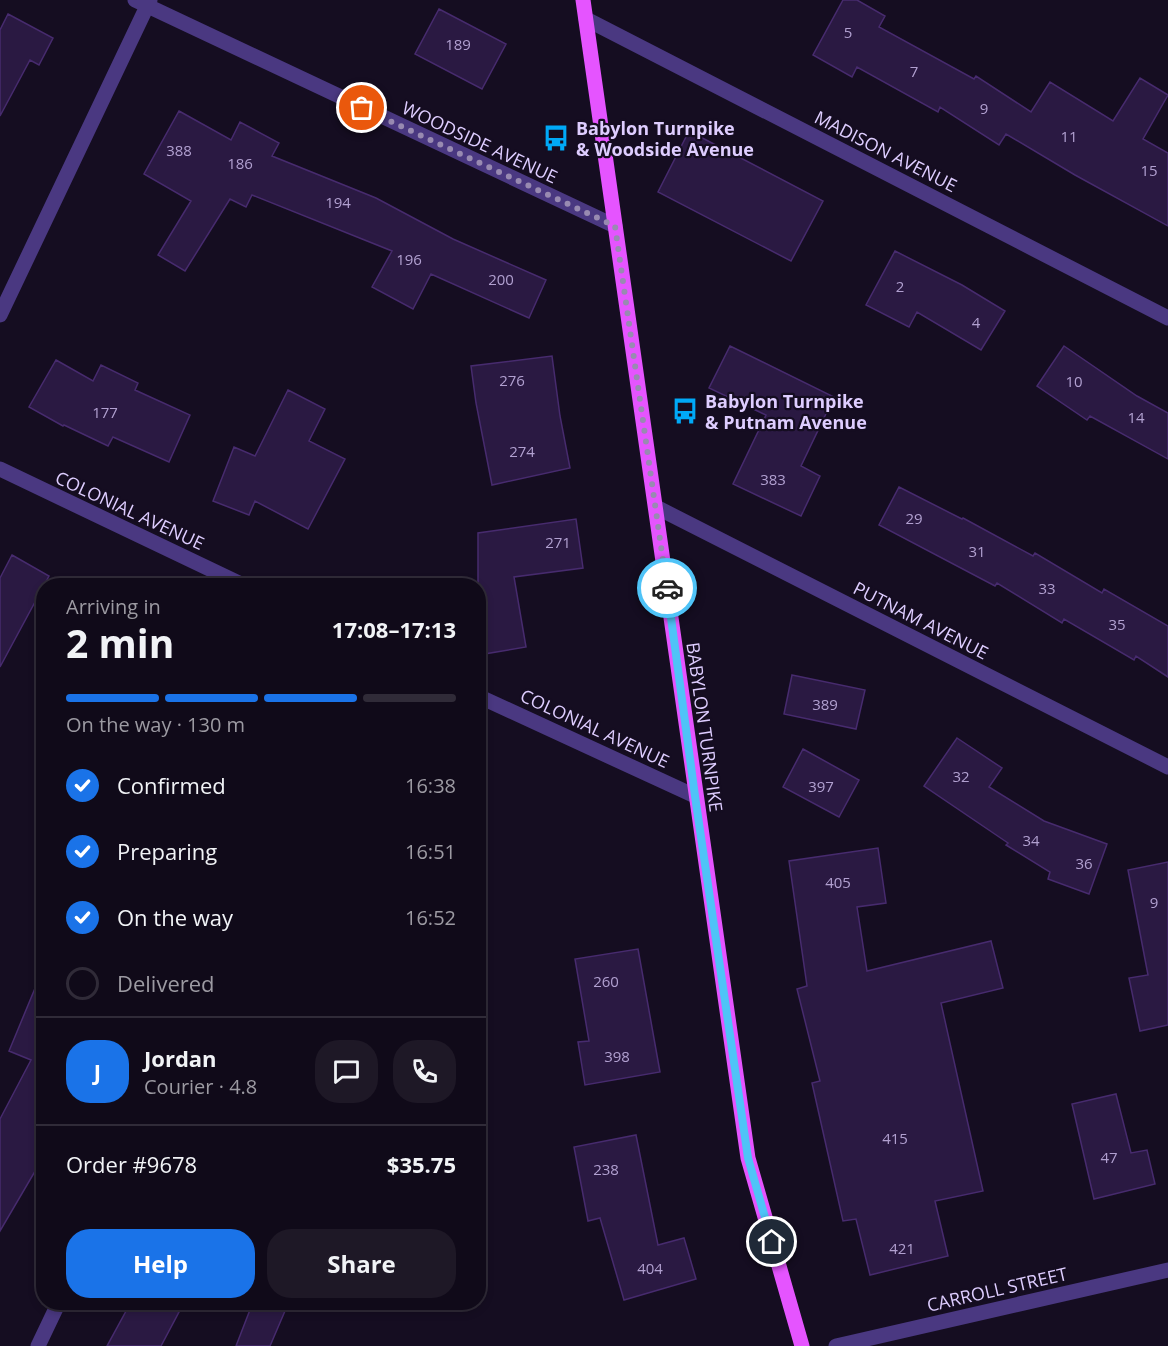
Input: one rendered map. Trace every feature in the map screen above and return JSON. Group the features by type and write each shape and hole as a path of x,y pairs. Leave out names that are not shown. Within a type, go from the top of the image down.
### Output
{"main road":[{"name":"BABYLON TURNPIKE","path":"583,0 748,1158 802,1346"}],"street":[{"name":"WOODSIDE AVENUE","path":"144,2 615,226"},
{"path":"0,315 144,2"},
{"name":"MADISON AVENUE","path":"585,19 1168,318"},
{"name":"COLONIAL AVENUE","path":"0,469 228,578"},
{"name":"PUTNAM AVENUE","path":"656,507 1168,767"},
{"name":"COLONIAL AVENUE","path":"486,700 695,796"},
{"name":"CARROLL STREET","path":"836,1346 1168,1270"},
{"path":"38,1346 55,1310"}],"building":[{"path":"843,0 857,0 885,16 879,27 974,79 976,76 1031,112 1050,82 1113,121 1140,78 1168,95 1143,139 1168,153 1168,226 1006,134 999,145 940,107 938,112 857,67 852,77 813,55"},
{"path":"439,9 506,44 482,89 415,54"},
{"path":"8,14 53,38 39,65 30,60 0,116 0,30"},
{"path":"179,111 231,140 240,122 279,143 272,156 376,198 453,239 546,280 529,318 431,274 413,309 372,287 392,251 252,195 246,207 230,199 185,271 158,255 191,201 144,174"},
{"path":"689,131 823,201 791,261 658,192"},
{"path":"895,251 962,285 1005,311 981,350 917,312 909,327 866,305"},
{"path":"730,346 834,397 801,466 820,476 801,516 733,484 766,415 709,388"},
{"path":"1064,346 1137,396 1168,413 1168,459 1090,416 1087,420 1037,386"},
{"path":"552,356 570,468 492,485 471,366"},
{"path":"56,360 93,381 101,365 138,383 135,390 190,415 169,462 113,437 108,446 63,426 29,407"},
{"path":"288,390 325,409 309,441 345,459 308,529 255,501 249,515 213,501 234,447 255,456"},
{"path":"899,487 1033,556 1035,553 1102,593 1104,589 1168,626 1168,677 1136,656 1134,660 1064,619 1062,623 997,583 995,586 879,525"},
{"path":"576,519 583,568 514,577 526,647 486,654 486,578 478,578 478,533"},
{"path":"12,555 49,576 48,578 36,578 36,600 0,667 0,578"},
{"path":"792,675 865,690 856,729 784,714"},
{"path":"957,738 1002,768 989,787 1044,821 1107,844 1089,894 1048,879 1050,872 1006,845 1008,843 924,786"},
{"path":"803,749 859,780 839,817 783,787"},
{"path":"878,848 886,903 857,907 867,971 991,941 1003,988 941,1003 983,1191 935,1201 948,1256 870,1275 856,1219 843,1221 812,1083 820,1081 797,989 807,986 789,861"},
{"path":"1168,862 1168,1025 1140,1031 1129,978 1148,975 1128,870"},
{"path":"638,949 660,1072 585,1085 578,1042 589,1041 575,959"},
{"path":"36,986 36,1170 0,1231 0,1119 31,1060 9,1051"},
{"path":"1116,1094 1131,1153 1147,1150 1155,1184 1094,1199 1072,1104"},
{"path":"636,1135 658,1245 684,1238 696,1279 624,1300 600,1218 588,1221 574,1147"},
{"path":"127,1310 175,1310 179,1312 161,1346 107,1346"},
{"path":"250,1310 285,1311 270,1346 236,1346"}],"way so far":[{"path":"362,108 615,226 667,588"}],"place":[{"name":"Babylon Turnpike & Woodside Avenue","path":"556,138"},
{"name":"Babylon Turnpike & Putnam Avenue","path":"685,411"}],"route":[{"path":"667,588 748,1158 772,1242"}]}
